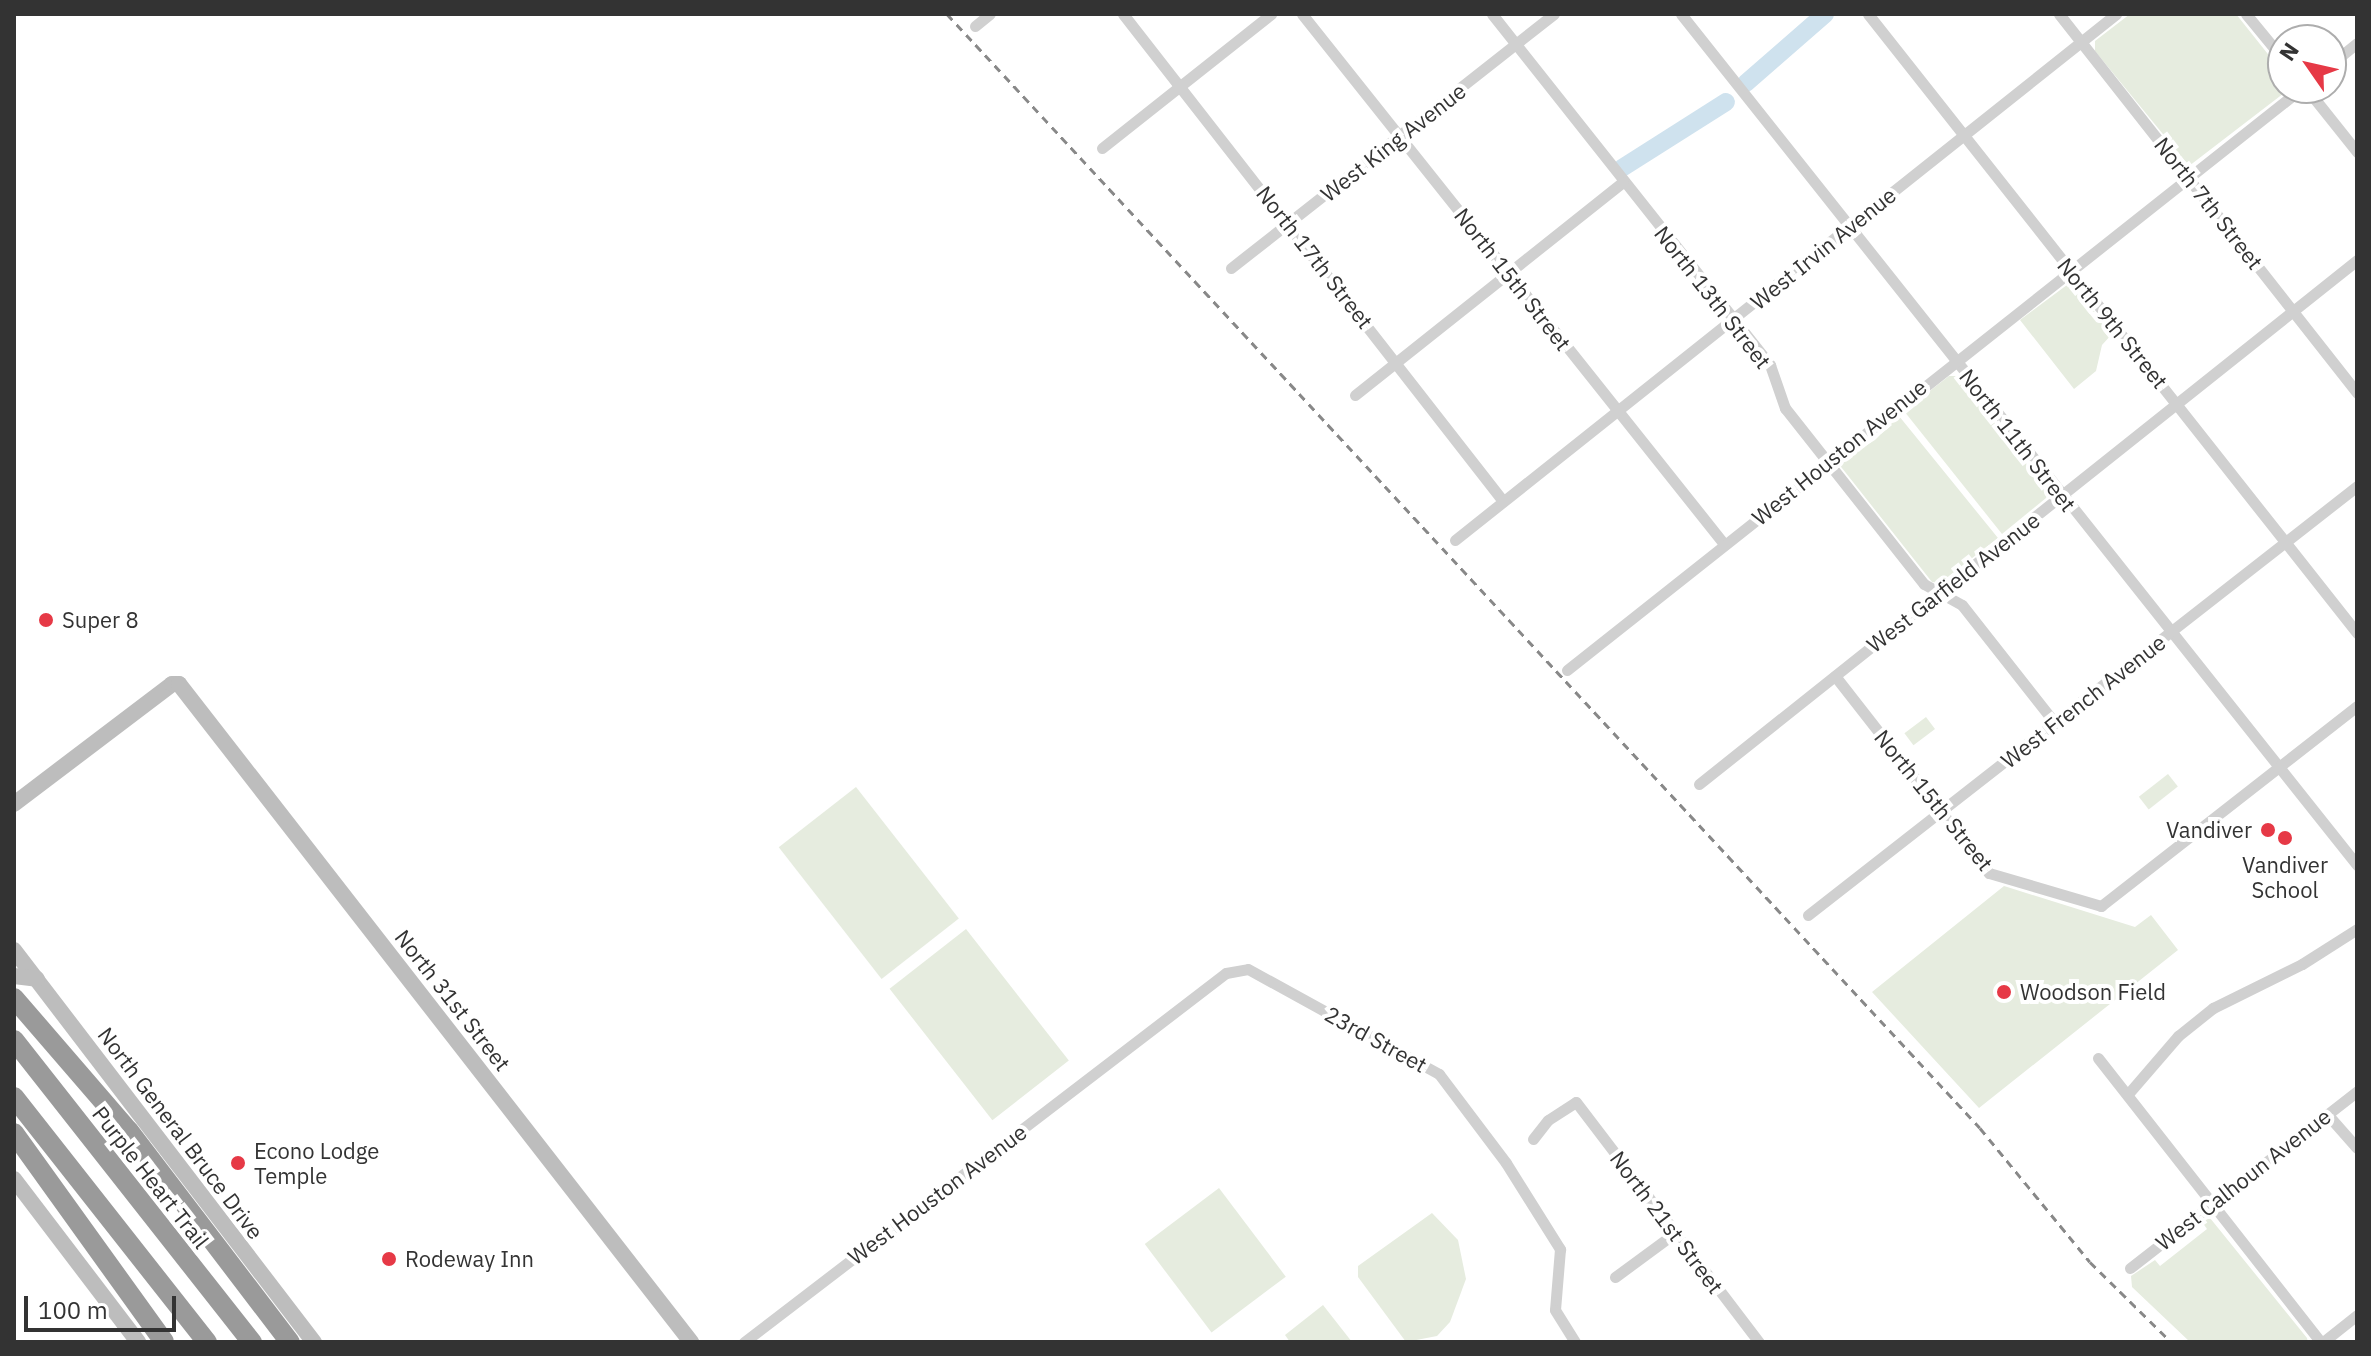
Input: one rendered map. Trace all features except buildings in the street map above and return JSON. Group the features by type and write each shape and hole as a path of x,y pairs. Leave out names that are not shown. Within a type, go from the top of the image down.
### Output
{"highway":[{"path":"14,998 129,1131 290,1342"},
{"name":"Purple Heart Trail","path":"14,1040 252,1342"},
{"path":"14,1097 207,1342"},
{"path":"14,1133 164,1342"}],"street":[{"path":"975,26 990,14"},
{"name":"North 17th Street","path":"1123,14 1398,361 1503,501"},
{"path":"1102,148 1271,14"},
{"name":"North 15th Street","path":"1302,14 1724,544"},
{"name":"North 13th Street","path":"1492,14 1770,365 1785,408 1924,584 1962,605 2055,723"},
{"name":"West King Avenue","path":"1231,268 1554,14"},
{"name":"North 11th Street","path":"1681,14 1848,229 2357,865"},
{"name":"North 9th Street","path":"1868,14 2357,633"},
{"name":"North 7th Street","path":"2059,14 2357,393"},
{"name":"West Irvin Avenue","path":"1455,540 2116,14"},
{"path":"2246,14 2267,40"},
{"name":"West Houston Avenue","path":"1567,670 1954,359 2283,104"},
{"path":"2317,104 2357,152"},
{"path":"1355,395 1623,182"},
{"name":"West Garfield Avenue","path":"1699,784 2357,260"},
{"name":"West French Avenue","path":"1808,915 2357,486"},
{"name":"North 15th Street","path":"1835,676 1989,873 2101,906 2278,768"},
{"name":"North 31st Street","path":"14,804 172,684 179,684 691,1342"},
{"path":"2278,768 2357,706"},
{"path":"2128,1094 2178,1036 2213,1008 2302,964 2357,929"},
{"name":"North General Bruce Drive","path":"14,950 314,1342"},
{"name":"23rd Street","path":"1130,1046 1226,973 1248,969 1439,1074 1506,1163 1560,1249 1555,1310 1575,1342"},
{"path":"14,976 37,979"},
{"name":"West Houston Avenue","path":"744,1342 1130,1046"},
{"path":"2098,1058 2322,1342 2357,1315"},
{"name":"West Calhoun Avenue","path":"2130,1268 2357,1091"},
{"name":"North 21st Street","path":"1533,1139 1548,1120 1576,1102 1757,1341"},
{"path":"2327,1114 2357,1148"},
{"path":"14,1179 138,1342"},
{"path":"1615,1277 1675,1233"}],"shaded area":[{"path":"2130,14 2236,14 2267,53 2267,104 2270,104 2189,166 2095,51 2095,41"},
{"path":"2071,282 2112,334 2102,345 2096,371 2074,389 2020,320"},
{"path":"1949,376 1958,376 2048,491 2046,498 2002,534 1904,411"},
{"path":"1899,416 1998,538 1940,583 1932,582 1838,463 1875,440"},
{"path":"1926,717 1935,729 1913,745 1904,733"},
{"path":"2168,774 2178,787 2149,809 2139,797"},
{"path":"856,787 959,919 882,979 779,847"},
{"name":"Woodson Field","path":"2004,886 2135,927 2151,915 2178,950 1979,1108 1872,992"},
{"path":"966,929 1069,1061 992,1120 890,989"},
{"path":"1219,1188 1286,1277 1212,1333 1145,1244"},
{"path":"1432,1213 1458,1240 1466,1279 1450,1322 1437,1336 1406,1342 1358,1277 1358,1266"},
{"path":"2210,1218 2308,1342 2190,1342 2132,1287 2131,1276 2155,1260 2160,1266 2207,1229 2202,1222"},
{"path":"1323,1305 1352,1342 1290,1342 1285,1335"}],"waterway":[{"path":"1746,83 1825,14"},
{"path":"1622,168 1726,102"}],"railway":[{"path":"947,14 1980,1128 2090,1262 2171,1342"}],"place":[{"name":"Super 8","path":"46,620"},
{"name":"Vandiver","path":"2268,830"},
{"name":"Vandiver School","path":"2285,838"},
{"name":"Woodson Field","path":"2004,992"},
{"name":"Econo Lodge Temple","path":"238,1163"},
{"name":"Rodeway Inn","path":"389,1259"}]}
